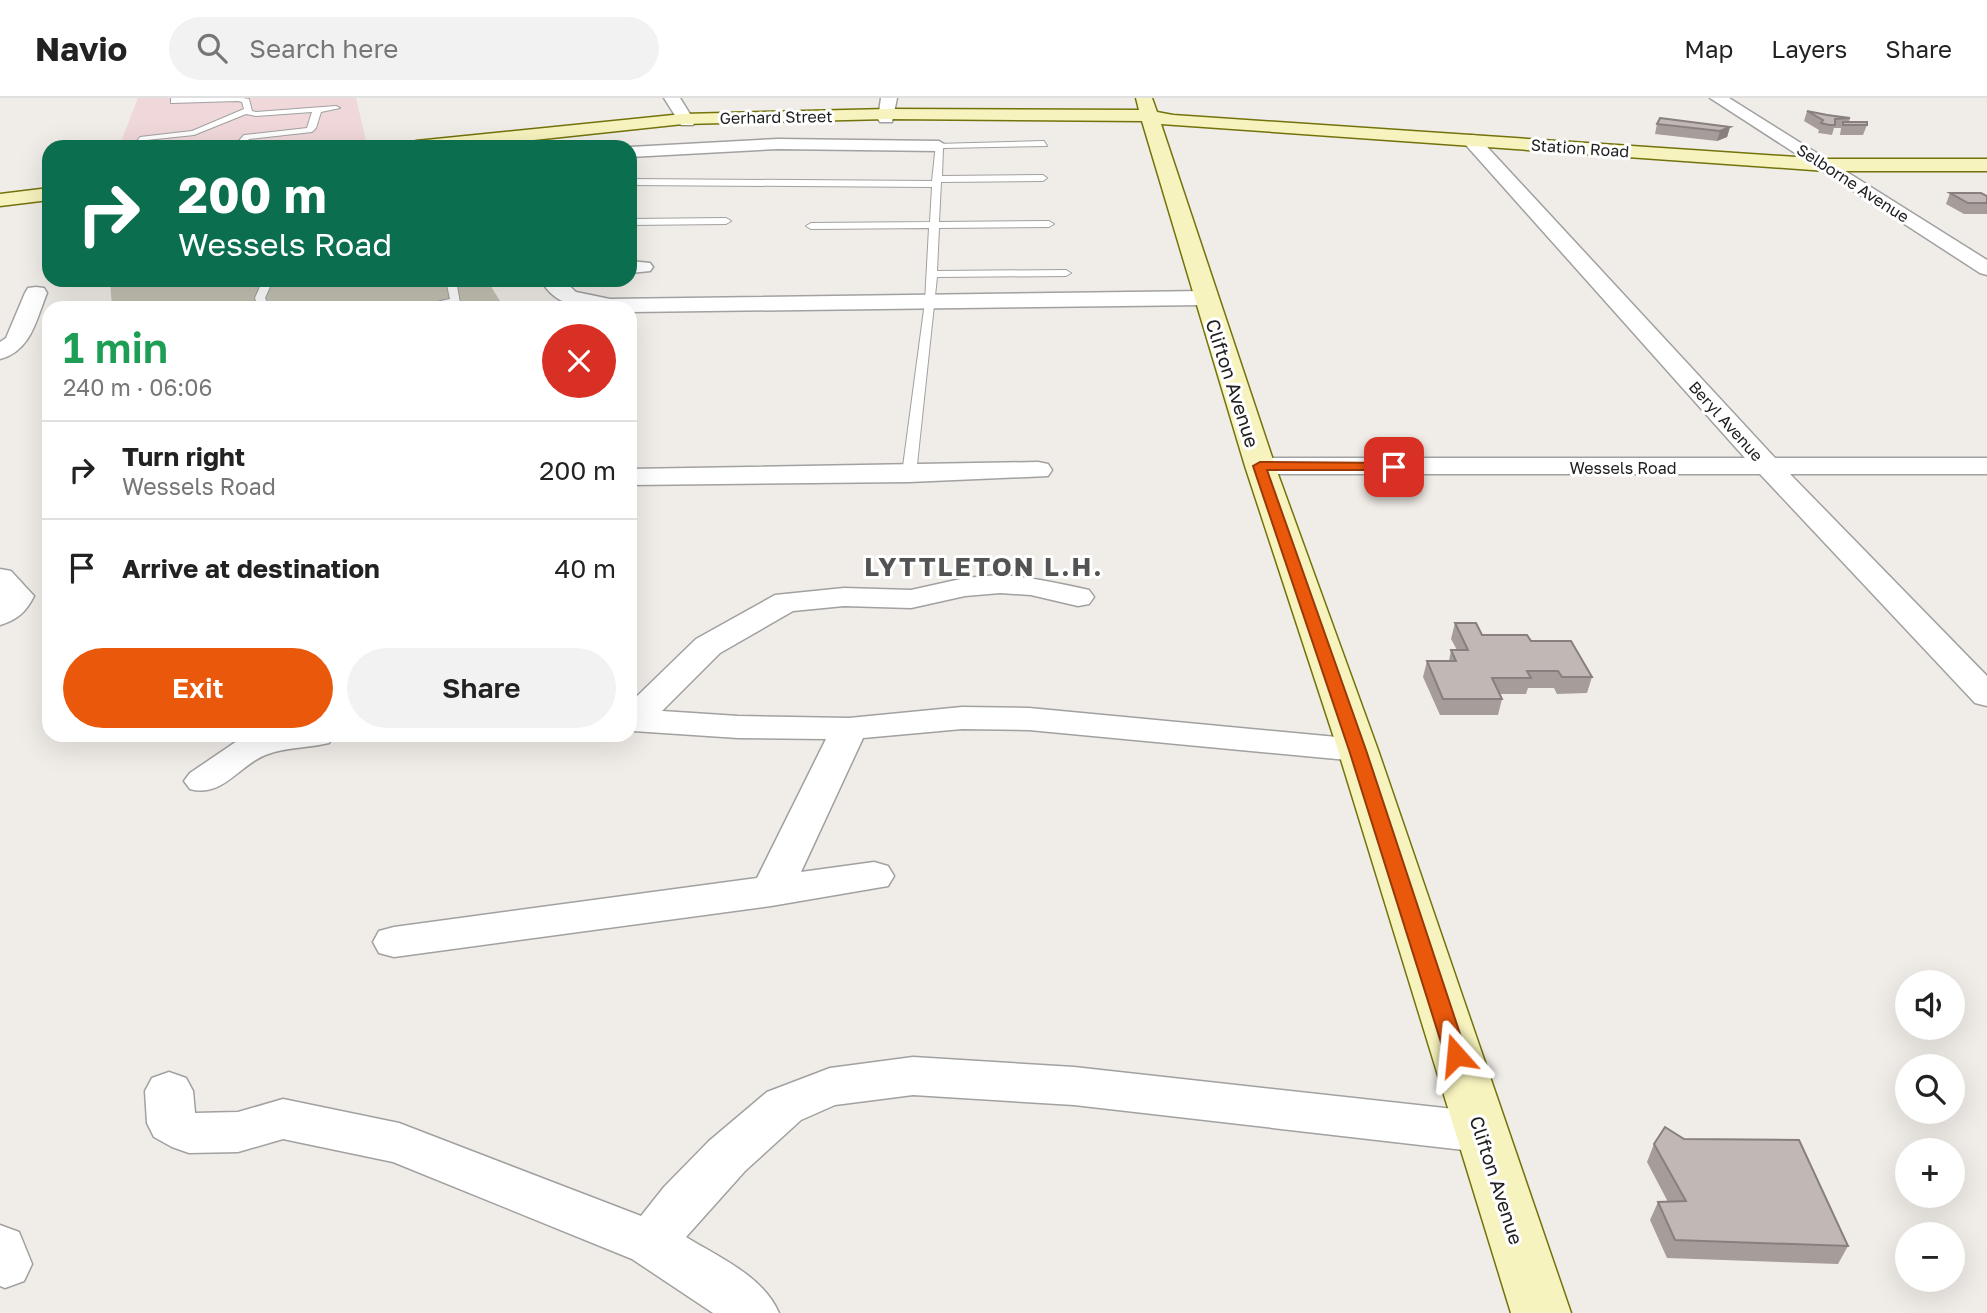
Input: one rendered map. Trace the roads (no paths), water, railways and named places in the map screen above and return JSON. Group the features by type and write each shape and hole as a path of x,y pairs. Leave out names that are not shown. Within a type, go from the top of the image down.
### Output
{"street":[{"path":"672,98 685,120"},
{"name":"Selborne Avenue","path":"1718,98 1987,269"},
{"name":"Gerhard Street","path":"486,140 685,120 888,110 1142,111"},
{"name":"Station Road","path":"1142,111 1173,120 1826,165 1987,165"},
{"name":"Clifton Avenue","path":"1142,111 1165,169 1260,466 1358,750 1541,1313"},
{"name":"Gerhard Street","path":"499,140 685,120"},
{"name":"Beryl Avenue","path":"1471,140 1769,468 1987,696"},
{"path":"637,153 766,144 939,146"},
{"path":"0,199 42,194"},
{"path":"557,287 582,301"},
{"path":"0,352 16,342 36,293"},
{"path":"637,308 1205,298"},
{"name":"Wessels Road","path":"1260,466 1987,466"},
{"path":"637,477 1038,470"},
{"path":"0,578 18,596 13,606 0,615"},
{"path":"637,713 708,646 786,602 844,597 911,599 965,587 999,584 1031,586 1078,597"},
{"path":"637,719 738,727 849,729 962,718 1029,719 1358,750"},
{"path":"771,892 849,729"},
{"path":"203,781 256,745 274,742"},
{"path":"394,942 874,876"},
{"path":"652,1243 682,1203 727,1156 784,1106 830,1087 913,1076 1073,1086 1481,1132"},
{"path":"169,1091 171,1123 189,1133 238,1132 283,1119 399,1143 652,1243 727,1291 752,1313"}],"lane":[{"path":"175,98 176,102 205,99 246,101 250,112 243,139 309,130 317,110"},
{"path":"139,139 194,133 250,112 336,108"},
{"path":"909,474 930,302 939,146 1044,144"},
{"path":"637,182 938,182 1043,178"},
{"path":"637,222 726,221"},
{"path":"811,226 1049,224"},
{"path":"932,274 1066,273"}],"district":[{"name":"LYTTLETON L.H.","path":"984,566"}]}
